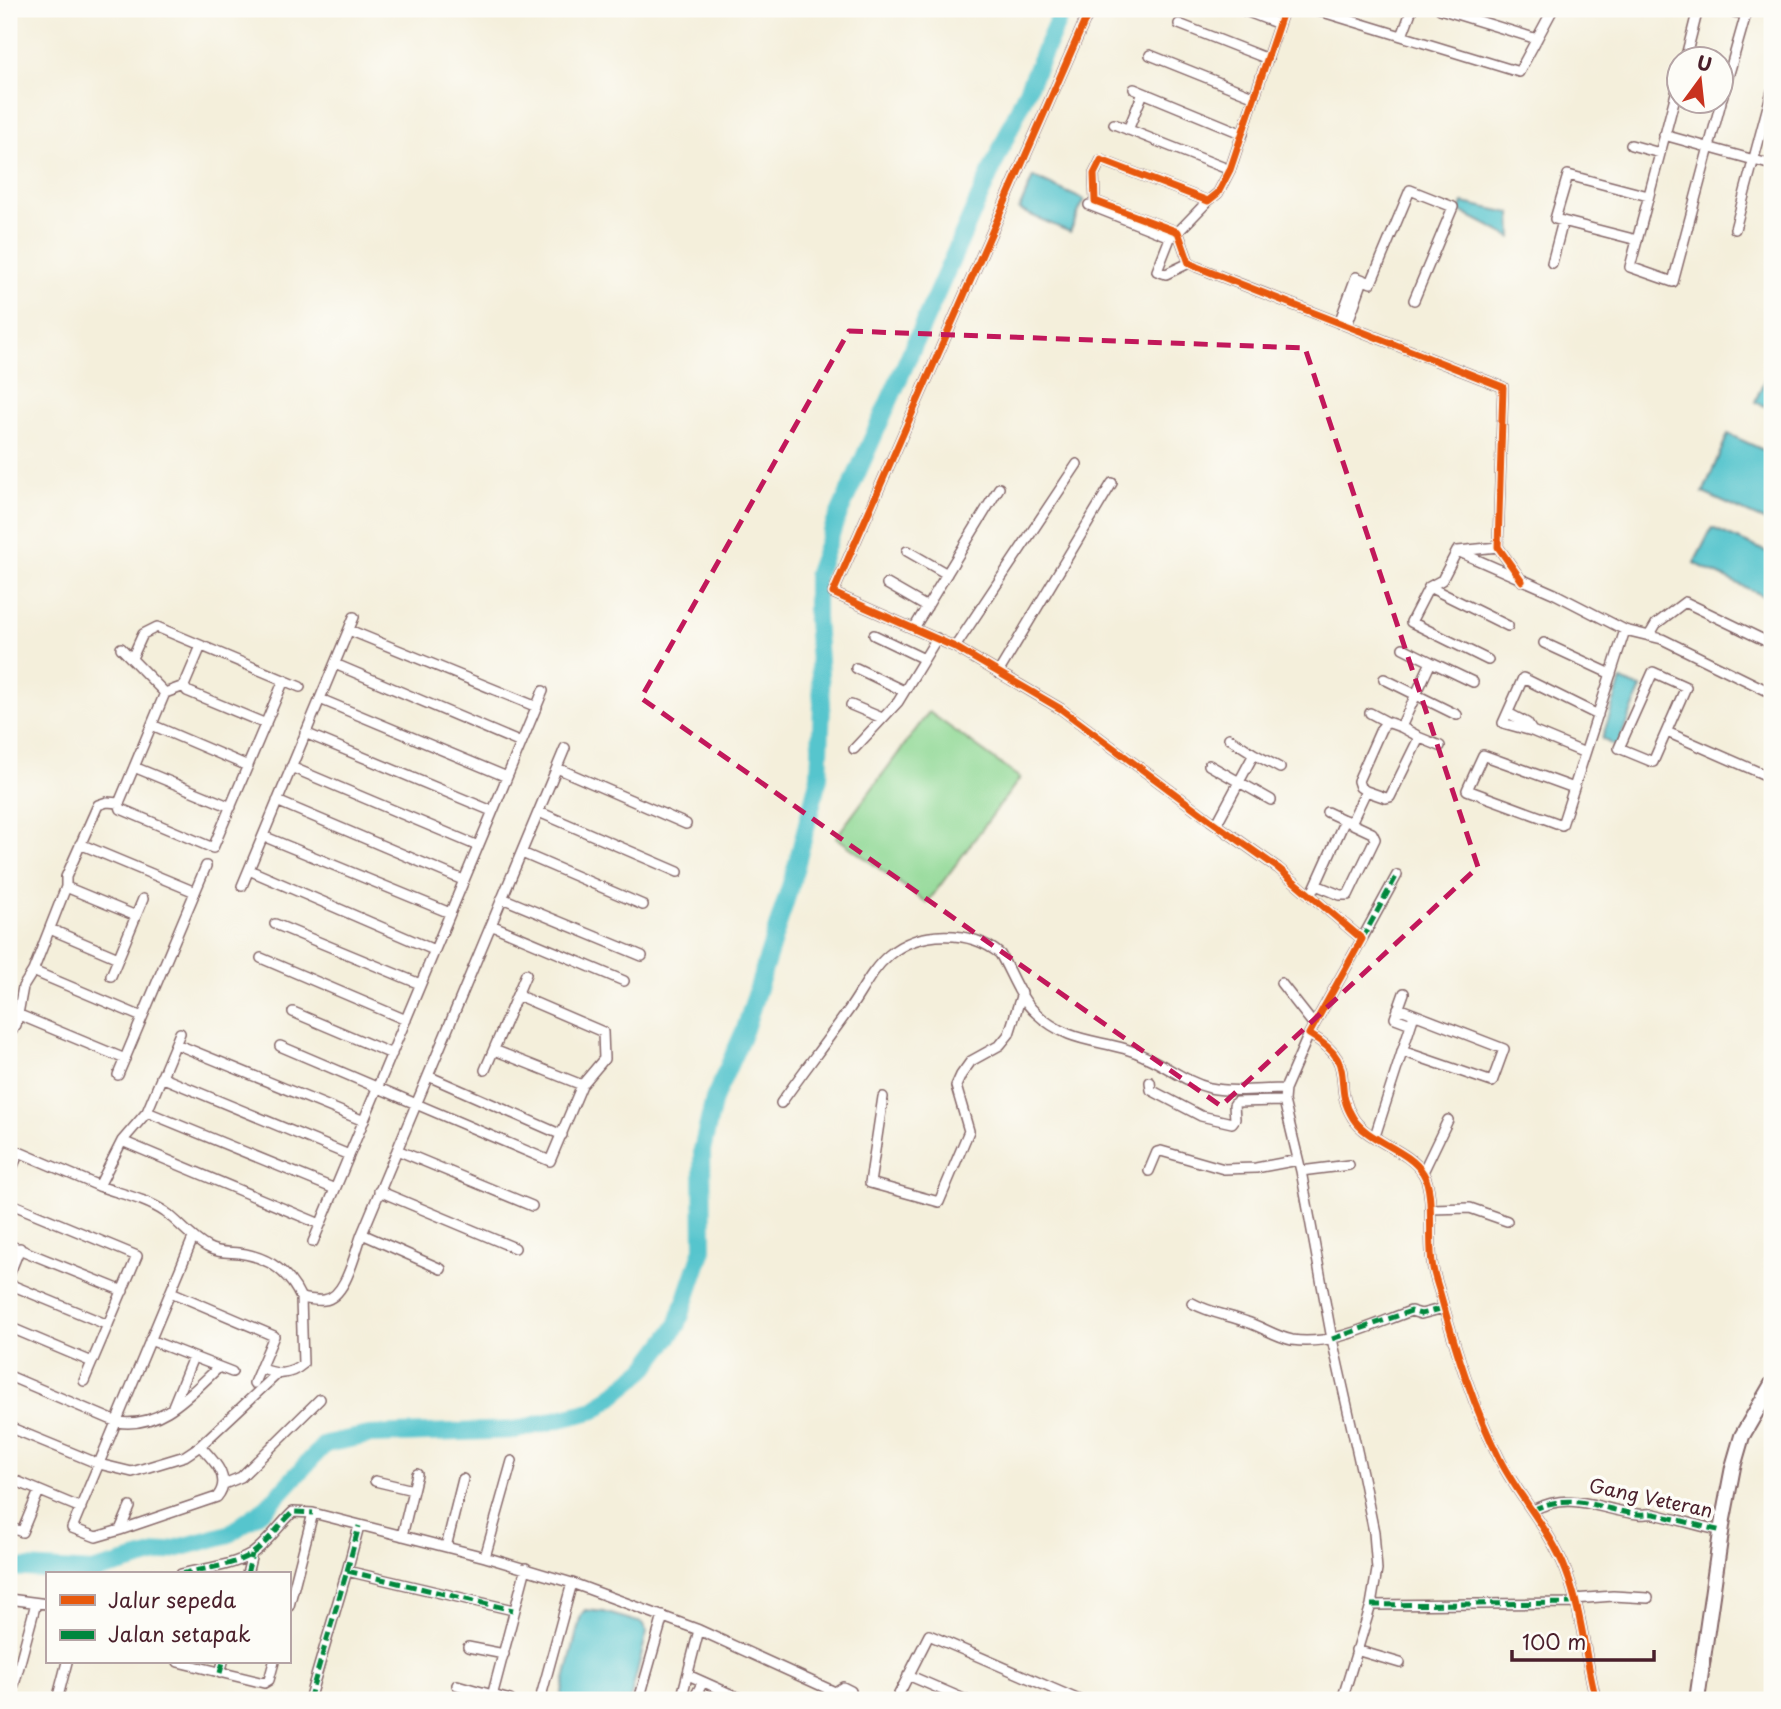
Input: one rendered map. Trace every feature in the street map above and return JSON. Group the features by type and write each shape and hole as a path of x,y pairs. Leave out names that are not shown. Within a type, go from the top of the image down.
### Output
{"main road":[{"path":"1697,1700 1733,1467 1742,1436 1772,1384"}],"street":[{"path":"1090,9 833,590 836,595 955,647 1061,709 1278,868 1363,939"},
{"path":"1240,9 1279,24"},
{"path":"1189,263 1166,274 1157,271 1173,233 1218,193 1230,170 1283,9"},
{"path":"1313,9 1519,72 1553,9"},
{"path":"1402,36 1412,9"},
{"path":"1440,9 1537,39"},
{"path":"1689,46 1697,13 1716,9 1746,11 1736,47"},
{"path":"1179,24 1268,59"},
{"path":"1150,55 1255,97"},
{"path":"1128,130 1138,91 1242,134"},
{"path":"1735,229 1772,91"},
{"path":"1669,116 1630,267 1672,282 1716,116"},
{"path":"1114,124 1230,170"},
{"path":"1664,135 1772,165"},
{"path":"1631,145 1660,153"},
{"path":"1208,201 1101,160 1094,173 1095,201 1173,233 1189,263 1503,387 1498,547 1522,581"},
{"path":"1637,240 1556,219 1568,175 1648,196"},
{"path":"1343,324 1363,280 1371,283 1410,190 1453,207 1414,300"},
{"path":"1089,205 1173,233"},
{"path":"1552,263 1563,221"},
{"path":"955,647 1077,464"},
{"path":"998,673 1112,483"},
{"path":"914,628 999,488"},
{"path":"1457,551 1498,547"},
{"path":"907,551 947,574"},
{"path":"1457,551 1555,594 1625,630 1662,639 1772,693"},
{"path":"1457,551 1442,580 1429,587 1411,622 1488,660"},
{"path":"887,584 927,607"},
{"path":"1429,587 1508,626"},
{"path":"1649,636 1656,624 1685,603 1772,644"},
{"path":"242,886 354,617"},
{"path":"132,658 142,634 157,627 300,687"},
{"path":"349,630 537,707"},
{"path":"1574,789 1483,755 1467,790 1562,825 1574,789 1585,753 1598,715 1625,630"},
{"path":"874,635 924,659"},
{"path":"854,748 904,691 937,638"},
{"path":"1544,643 1611,674"},
{"path":"201,646 184,686 165,693 119,803 121,809 213,848 284,680"},
{"path":"121,648 165,693"},
{"path":"1403,648 1473,682"},
{"path":"1401,727 1431,662"},
{"path":"335,664 521,743"},
{"path":"856,668 904,691"},
{"path":"1653,672 1686,687 1667,732 1653,762 1619,748 1653,672"},
{"path":"1585,753 1532,731 1527,723 1508,713 1523,678 1598,715"},
{"path":"1384,679 1457,715"},
{"path":"184,686 187,691 266,724"},
{"path":"313,1242 543,691"},
{"path":"320,699 507,777"},
{"path":"851,705 882,719"},
{"path":"1370,713 1440,746"},
{"path":"1387,722 1381,729 1358,781 1360,787 1366,791 1390,797 1418,737"},
{"path":"152,725 248,766"},
{"path":"1667,732 1772,778"},
{"path":"306,733 492,811"},
{"path":"1229,738 1280,768"},
{"path":"301,1298 326,1300 337,1295 344,1285 362,1234 565,748"},
{"path":"1216,825 1254,754"},
{"path":"1209,765 1271,800"},
{"path":"134,767 231,807"},
{"path":"291,767 478,846"},
{"path":"557,768 686,824"},
{"path":"1311,897 1366,791"},
{"path":"277,801 463,880"},
{"path":"9,1033 16,1025 23,987 33,971 66,887 66,877 98,805 107,802 119,803"},
{"path":"1316,885 1340,895 1348,895 1375,839 1373,833 1327,811"},
{"path":"539,812 678,872"},
{"path":"263,836 450,913"},
{"path":"80,844 195,892"},
{"path":"522,853 643,905"},
{"path":"118,1075 206,866"},
{"path":"248,870 435,950"},
{"path":"1342,1700 1371,1605 1377,1570 1374,1532 1332,1339 1301,1171 1283,1101 1285,1089 1312,1030 1397,875"},
{"path":"66,887 136,916"},
{"path":"502,898 642,956"},
{"path":"111,976 143,899"},
{"path":"275,923 421,984"},
{"path":"491,925 624,981"},
{"path":"50,929 118,957"},
{"path":"780,1103 849,1010 866,981 890,954 915,940 946,934 972,939 991,946 1001,954 1034,1011 1059,1031 1091,1042 1127,1049 1148,1057 1186,1081 1212,1088 1237,1091 1285,1089"},
{"path":"261,958 406,1020"},
{"path":"33,971 142,1017"},
{"path":"485,1070 526,975"},
{"path":"1281,983 1312,1030 1335,1052 1341,1064 1345,1099 1357,1124 1407,1157 1423,1172 1430,1209 1431,1261 1476,1409 1503,1465 1533,1510 1567,1572 1596,1700"},
{"path":"883,1097 870,1184 939,1202 969,1131 956,1086 971,1061 1000,1045 1009,1034 1022,993"},
{"path":"1402,1051 1492,1082 1504,1049 1413,1019 1395,1018 1404,993"},
{"path":"280,1046 550,1161 582,1085 604,1059 603,1032 517,995"},
{"path":"293,1012 392,1054"},
{"path":"18,1014 125,1059"},
{"path":"1375,1136 1413,1019"},
{"path":"99,1186 122,1141 147,1112 180,1033"},
{"path":"176,1044 364,1121"},
{"path":"494,1050 582,1085"},
{"path":"428,1076 562,1135"},
{"path":"161,1077 349,1155"},
{"path":"1150,1082 1151,1090 1201,1116 1232,1123 1235,1119 1236,1102 1283,1101"},
{"path":"147,1112 335,1189"},
{"path":"1423,1172 1448,1120"},
{"path":"122,1141 320,1224"},
{"path":"9,1147 162,1210 179,1222 193,1238 210,1249 253,1256 284,1271 301,1298 303,1364 288,1373 276,1375 260,1368"},
{"path":"397,1150 531,1206"},
{"path":"1149,1171 1157,1152 1161,1151 1224,1169 1256,1168 1298,1160"},
{"path":"9,1175 19,1152"},
{"path":"1301,1171 1349,1165"},
{"path":"380,1191 514,1248"},
{"path":"9,1203 137,1256 84,1381"},
{"path":"1430,1209 1470,1208 1507,1220"},
{"path":"362,1234 441,1269"},
{"path":"193,1238 72,1528 96,1537 217,1497 224,1484 241,1477 320,1399"},
{"path":"9,1245 122,1291"},
{"path":"9,1275 20,1248"},
{"path":"9,1284 108,1325"},
{"path":"171,1292 274,1336 254,1383"},
{"path":"1192,1303 1211,1313 1262,1327 1290,1339 1332,1339 1411,1311 1421,1314 1444,1308"},
{"path":"9,1327 92,1362"},
{"path":"150,1340 232,1372"},
{"path":"171,1411 193,1357"},
{"path":"9,1376 117,1422 137,1423 171,1411 219,1367"},
{"path":"9,1427 99,1464 132,1472 185,1456 200,1446 276,1375"},
{"path":"200,1446 218,1467 224,1484"},
{"path":"485,1557 512,1461"},
{"path":"402,1536 417,1474"},
{"path":"9,1478 81,1508"},
{"path":"446,1547 463,1479"},
{"path":"375,1481 413,1490"},
{"path":"9,1527 22,1532 39,1491"},
{"name":"Gang Veteran","path":"1533,1510 1544,1505 1582,1500 1638,1514 1651,1513 1722,1531"},
{"path":"120,1531 130,1507"},
{"path":"193,1572 252,1553 293,1512 300,1510 526,1568 572,1583 699,1630 836,1696 843,1687 848,1688 851,1700"},
{"path":"290,1602 313,1513"},
{"path":"309,1700 359,1526"},
{"path":"247,1572 252,1553"},
{"path":"492,1698 526,1568"},
{"path":"205,1570 210,1572"},
{"path":"347,1571 513,1611"},
{"path":"540,1700 572,1583"},
{"path":"9,1598 46,1604"},
{"path":"1371,1605 1647,1598"},
{"path":"9,1700 36,1602"},
{"path":"639,1700 663,1615"},
{"path":"681,1700 699,1630"},
{"path":"896,1700 929,1635 1079,1700"},
{"path":"468,1647 504,1654"},
{"path":"1356,1650 1400,1663"},
{"path":"57,1700 66,1664"},
{"path":"186,1664 264,1683 269,1680 273,1664"},
{"path":"220,1673 222,1664"},
{"path":"688,1675 744,1700"},
{"path":"908,1675 966,1700"},
{"path":"693,1700 703,1682"},
{"path":"457,1685 492,1698 510,1700"}],"highlighted area":[{"path":"849,331 1305,348 1478,867 1221,1106 641,698"}],"green space":[{"path":"929,712 1020,778 927,903 836,837"}],"water":[{"path":"1033,177 1084,200 1070,232 1019,210"},
{"path":"1463,203 1511,213 1512,238 1460,211"},
{"path":"1772,362 1772,409 1755,402"},
{"path":"1728,434 1772,454 1772,524 1703,493"},
{"path":"1712,528 1772,554 1772,600 1694,563"},
{"path":"1621,680 1641,688 1617,747 1602,739"},
{"path":"585,1610 604,1612 642,1623 647,1632 630,1700 560,1700 581,1615"}],"waterway":[{"path":"9,1567 92,1572 229,1534 267,1507 325,1444 369,1435 516,1430 595,1410 645,1369 677,1326 703,1249 702,1150 714,1099 745,1029 794,874 819,777 822,704 816,576 835,523 1063,9"}],"marked path":[{"path":"1362,939 1397,875"},
{"path":"1332,1339 1411,1311 1421,1314 1444,1308"},
{"path":"1533,1510 1548,1504 1574,1501 1624,1512 1654,1514 1722,1531"},
{"path":"191,1572 242,1559 262,1546 293,1512 313,1513"},
{"path":"347,1571 359,1526"},
{"path":"248,1572 252,1554"},
{"path":"309,1700 347,1571 513,1610"},
{"path":"1371,1605 1575,1603"},
{"path":"220,1673 222,1664"}],"cycle path":[{"path":"1090,9 833,593 955,647 1061,709 1278,868 1362,939 1309,1034 1325,1045 1340,1064 1347,1105 1359,1126 1408,1158 1427,1181 1435,1278 1459,1358 1482,1421 1501,1462 1560,1556 1576,1603 1596,1700"},
{"path":"1284,9 1230,170 1218,193 1208,201 1101,160 1094,174 1095,201 1178,232 1189,263 1197,267 1503,387 1498,547 1522,581"}]}
